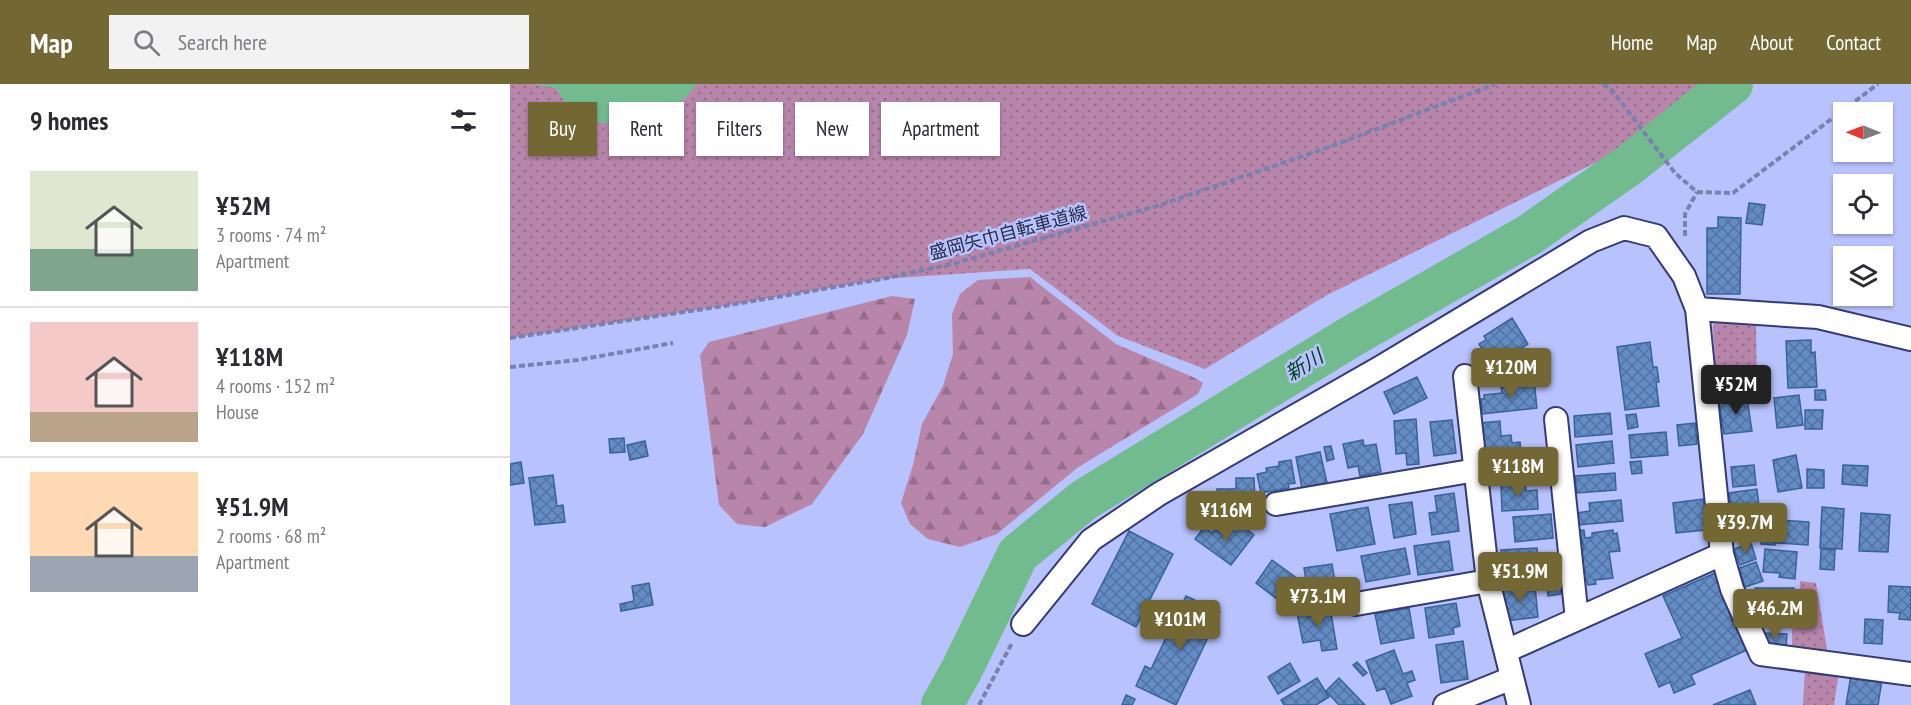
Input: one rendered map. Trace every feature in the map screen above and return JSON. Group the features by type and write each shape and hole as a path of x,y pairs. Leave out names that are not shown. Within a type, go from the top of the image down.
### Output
{"street":[{"path":"1023,624 1091,540 1110,526 1159,494 1381,367 1591,241 1623,228 1656,237 1684,276 1697,309 1722,554 1732,589 1761,654 1911,675"},
{"path":"1697,309 1818,317 1911,339"},
{"path":"1466,376 1488,581 1519,705"},
{"path":"1556,419 1577,619"},
{"path":"1276,504 1476,470"},
{"path":"1506,651 1722,554"},
{"path":"1356,604 1488,581"},
{"path":"1445,705 1512,678"}],"path":[{"name":"盛岡矢巾自転車道線","path":"510,338 724,306 882,279 952,264 1160,205 1332,146 1495,84"},
{"path":"1603,84 1611,89 1675,173 1697,192 1732,193 1878,84"},
{"path":"1684,276 1685,214 1697,192"},
{"path":"510,367 578,360 673,343"},
{"path":"978,705 1023,624"}],"green space":[{"path":"510,84 534,84 556,88 565,102 528,102 528,156 597,156 597,121 609,122 609,156 684,156 684,102 682,102 699,84 1703,84 1605,158 1327,295 1205,369 1118,336 1030,269 882,279 724,306 510,338"},
{"path":"1030,277 1116,344 1203,383 1198,394 1077,468 997,534 960,547 928,539 910,524 901,503 913,465 922,424 943,386 953,354 952,314 960,294 978,280"},
{"path":"892,296 915,299 907,335 863,434 812,504 765,527 737,524 719,505 700,355 709,342"},
{"path":"1717,320 1756,322 1757,391 1717,393 1713,326"},
{"path":"1800,581 1816,583 1828,655 1792,650 1792,629 1798,628"},
{"path":"1805,667 1839,672 1834,705 1803,705"}],"shaded area":[{"path":"534,84 699,84 682,102 609,102 609,122 601,123 597,122 597,102 565,102 556,88"}],"building":[{"path":"1749,203 1765,205 1762,225 1746,223"},
{"path":"1718,217 1741,218 1740,294 1707,294 1707,228 1718,228"},
{"path":"1512,318 1528,344 1493,366 1479,344 1486,340 1484,336"},
{"path":"1811,340 1811,353 1815,352 1817,387 1788,388 1786,341"},
{"path":"1650,342 1653,367 1657,367 1659,406 1625,410 1617,347"},
{"path":"1417,377 1427,398 1394,414 1384,392"},
{"path":"1531,380 1534,380 1537,408 1482,414 1481,399 1484,399 1484,395 1502,393 1501,387 1531,384"},
{"path":"1815,390 1825,390 1826,400 1815,400"},
{"path":"1799,395 1803,425 1777,428 1774,398"},
{"path":"1747,398 1752,431 1724,434 1719,402"},
{"path":"1805,410 1823,410 1822,429 1805,429"},
{"path":"1610,413 1612,434 1575,437 1574,416"},
{"path":"1636,414 1638,427 1628,429 1626,415"},
{"path":"1416,419 1419,464 1407,465 1406,453 1396,454 1394,421"},
{"path":"1452,420 1456,453 1434,456 1430,422"},
{"path":"1500,421 1501,436 1511,435 1512,443 1520,442 1523,465 1529,464 1530,475 1487,480 1481,423"},
{"path":"1695,423 1697,444 1679,446 1677,425"},
{"path":"1666,432 1668,455 1631,458 1629,435"},
{"path":"624,438 625,452 610,453 609,439"},
{"path":"1363,440 1364,446 1376,444 1381,472 1360,476 1358,466 1348,468 1343,444"},
{"path":"645,441 648,456 630,460 627,445"},
{"path":"1612,441 1614,463 1578,467 1576,445"},
{"path":"1331,446 1334,459 1327,461 1324,447"},
{"path":"1320,452 1327,483 1302,488 1296,457"},
{"path":"1796,455 1802,488 1778,492 1773,460"},
{"path":"1291,460 1295,483 1288,484 1289,488 1261,493 1257,474 1267,472 1266,468 1279,466 1279,462"},
{"path":"1641,461 1642,473 1632,474 1630,462"},
{"path":"521,462 524,483 510,485 510,464"},
{"path":"1754,465 1756,485 1733,487 1731,467"},
{"path":"1843,465 1868,466 1867,486 1842,484"},
{"path":"1807,469 1824,470 1824,488 1807,488"},
{"path":"1615,473 1616,490 1577,493 1575,476"},
{"path":"553,475 557,506 563,505 565,522 535,525 529,478"},
{"path":"1236,478 1254,478 1255,502 1243,502 1243,508 1238,508 1238,516 1206,517 1206,503 1217,502 1217,489 1236,489"},
{"path":"1525,483 1526,491 1537,490 1538,509 1502,511 1501,485"},
{"path":"1757,489 1760,515 1746,517 1747,524 1734,526 1729,493"},
{"path":"1454,493 1459,531 1432,535 1429,513 1437,512 1435,496"},
{"path":"1703,499 1706,530 1676,533 1673,503"},
{"path":"1621,500 1623,521 1578,525 1577,513 1590,511 1589,503"},
{"path":"1412,502 1416,534 1394,538 1389,505"},
{"path":"1368,507 1375,544 1337,551 1330,514"},
{"path":"1822,507 1844,509 1842,549 1820,548"},
{"path":"1861,513 1890,515 1888,552 1859,551"},
{"path":"1551,514 1553,538 1515,542 1513,517"},
{"path":"1778,520 1809,522 1808,545 1777,543"},
{"path":"1236,521 1254,535 1231,565 1195,539 1204,527 1212,533 1215,529 1224,536"},
{"path":"1762,525 1776,527 1775,545 1761,544"},
{"path":"1584,530 1585,538 1592,537 1592,533 1613,530 1613,534 1617,533 1620,551 1609,552 1613,578 1595,580 1596,584 1588,585 1587,581 1582,581 1577,551 1584,550 1582,539 1574,540 1573,531"},
{"path":"1129,531 1173,554 1136,627 1092,604"},
{"path":"1449,541 1453,570 1418,575 1414,546"},
{"path":"1751,543 1756,559 1740,565 1734,549"},
{"path":"1405,548 1410,574 1366,582 1361,556"},
{"path":"1537,548 1538,563 1535,563 1535,579 1503,581 1501,550"},
{"path":"1765,549 1797,552 1795,579 1779,577 1780,573 1763,572"},
{"path":"1821,549 1835,550 1834,570 1820,569"},
{"path":"1272,560 1298,579 1288,593 1299,601 1286,606 1256,583"},
{"path":"1557,560 1559,580 1542,582 1540,562"},
{"path":"1756,562 1763,581 1745,587 1739,568"},
{"path":"1332,564 1337,594 1309,598 1304,568"},
{"path":"1715,573 1749,649 1691,675 1695,684 1674,693 1670,682 1659,687 1645,654 1682,638 1663,596"},
{"path":"649,583 653,605 621,611 620,604 634,601 632,586"},
{"path":"1560,584 1561,594 1548,596 1547,586"},
{"path":"1535,586 1538,617 1506,621 1502,590"},
{"path":"1889,586 1911,587 1911,620 1899,619 1900,613 1888,612"},
{"path":"1755,588 1794,588 1794,622 1755,622"},
{"path":"1186,596 1220,612 1176,705 1136,686 1145,666 1151,669"},
{"path":"1456,603 1460,626 1453,628 1454,634 1429,638 1425,608"},
{"path":"1330,607 1337,649 1322,651 1320,640 1303,643 1297,613"},
{"path":"1409,608 1414,638 1381,644 1375,614"},
{"path":"1865,619 1883,620 1882,644 1864,643"},
{"path":"1763,633 1787,634 1786,648 1763,647"},
{"path":"1463,641 1468,679 1441,683 1436,645"},
{"path":"1394,650 1403,674 1412,671 1415,680 1407,683 1412,696 1391,704 1385,688 1377,691 1366,661"},
{"path":"1357,662 1367,673 1363,676 1353,665"},
{"path":"1290,663 1300,681 1278,694 1268,677"},
{"path":"1851,675 1882,680 1878,705 1846,705"},
{"path":"1317,678 1329,697 1316,705 1284,705 1281,700"},
{"path":"1339,678 1365,705 1339,705 1326,691"},
{"path":"1750,690 1756,705 1713,705"},
{"path":"1126,695 1135,699 1132,705 1122,705"}],"waterway":[{"name":"新川","path":"942,705 1018,554 1084,500 1352,336 1529,235 1629,165 1732,84"}]}
